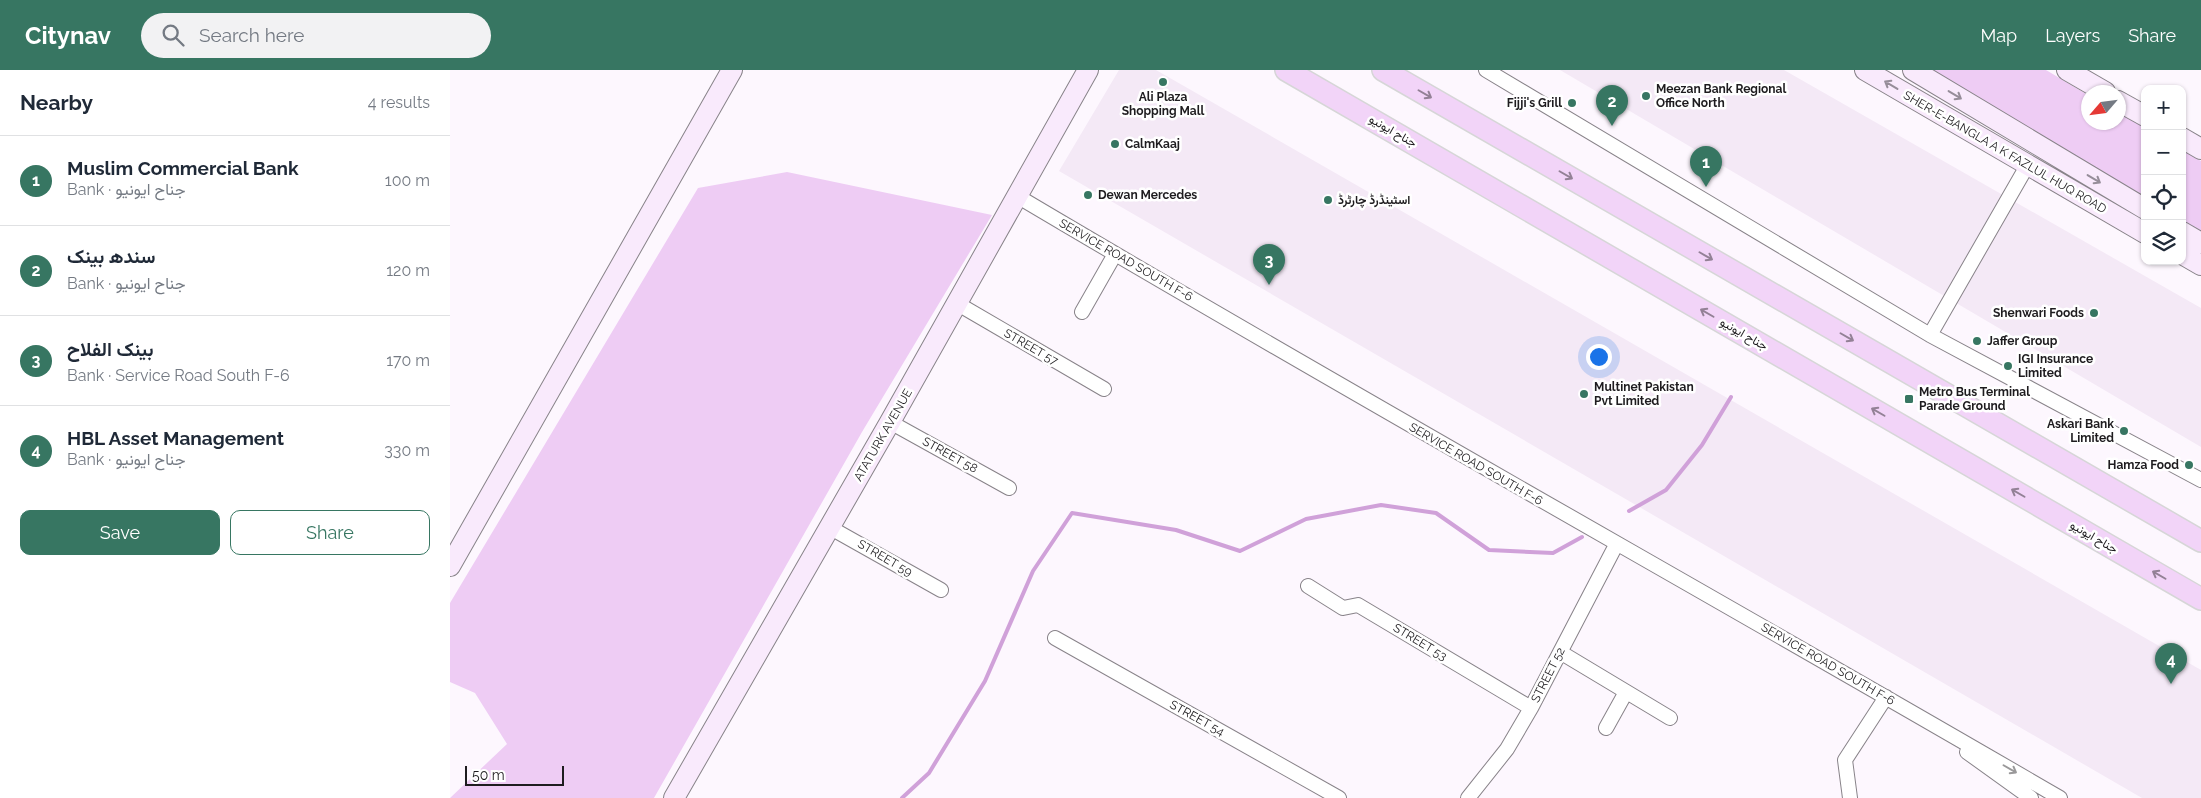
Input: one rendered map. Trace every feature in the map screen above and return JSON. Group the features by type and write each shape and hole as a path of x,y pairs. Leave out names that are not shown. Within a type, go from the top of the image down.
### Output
{"main road":[{"name":"جناح ایونیو","path":"1286,70 2201,599"},
{"path":"1382,70 2201,541"}],"street":[{"path":"450,566 456,543 732,70"},
{"name":"ATATURK AVENUE","path":"674,798 958,304 1088,70"},
{"path":"1486,70 1930,335 2201,480"},
{"name":"SHER-E-BANGLA A K FAZLUL HUQ ROAD","path":"1865,70 2141,231"},
{"name":"SHER-E-BANGLA A K FAZLUL HUQ ROAD","path":"1913,70 2141,207"},
{"path":"2067,70 2093,85"},
{"path":"2126,105 2141,114"},
{"path":"2186,140 2201,149"},
{"path":"1930,335 2027,166"},
{"name":"SERVICE ROAD SOUTH F-6","path":"1017,196 1616,545 1886,697 2060,798"},
{"path":"2186,234 2201,243"},
{"path":"1082,312 1115,254"},
{"path":"2186,256 2201,265"},
{"name":"STREET 57","path":"958,304 1104,389"},
{"name":"STREET 58","path":"890,422 1009,488"},
{"name":"STREET 59","path":"829,527 941,590"},
{"name":"STREET 52","path":"1468,798 1507,749 1531,708 1616,545"},
{"name":"STREET 53","path":"1308,586 1343,608 1358,606 1531,708"},
{"name":"STREET 54","path":"1055,638 1339,798"},
{"path":"1560,652 1670,718"},
{"path":"1606,728 1626,692"},
{"path":"1850,798 1845,760 1886,697"},
{"name":"SERVICE ROAD SOUTH F-6","path":"1938,727 1982,764 2031,798"}],"shaded area":[{"path":"1119,70 1156,70 2201,670 2201,798 2142,798 1059,171"},
{"path":"1560,70 1784,70 2201,308 2201,447"},
{"path":"1914,70 2046,70 2081,91 2081,130 2126,130 2126,117 2141,126 2141,199"},
{"path":"2186,152 2201,161 2201,233 2186,225"},
{"path":"787,172 992,215 862,432 654,798 450,798 507,744 475,693 450,682 450,603 698,188"}],"waterway":[{"path":"1629,511 1666,490 1702,445 1731,397"},
{"path":"902,798 929,773 985,681 1033,571 1072,513 1176,530 1240,551 1306,519 1381,505 1436,513 1489,550 1553,553 1582,537"}],"place":[{"name":"Ali Plaza Shopping Mall","path":"1163,82"},
{"name":"Meezan Bank Regional Office North","path":"1646,96"},
{"name":"Fijji's Grill","path":"1572,103"},
{"name":"سندھ بینک","path":"1612,126"},
{"name":"CalmKaaj","path":"1115,144"},
{"name":"Muslim Commercial Bank","path":"1706,187"},
{"name":"Dewan Mercedes","path":"1088,195"},
{"name":"اسٹینڈرڈ چارٹرڈ","path":"1328,200"},
{"name":"بینک الفلاح","path":"1269,285"},
{"name":"Shenwari Foods","path":"2094,313"},
{"name":"Jaffer Group","path":"1977,341"},
{"name":"IGI Insurance Limited","path":"2008,366"},
{"name":"Multinet Pakistan Pvt Limited","path":"1584,394"},
{"name":"Metro Bus Terminal Parade Ground","path":"1909,399"},
{"name":"Askari Bank Limited","path":"2124,431"},
{"name":"Hamza Food","path":"2189,465"},
{"name":"HBL Asset Management","path":"2171,684"}]}
